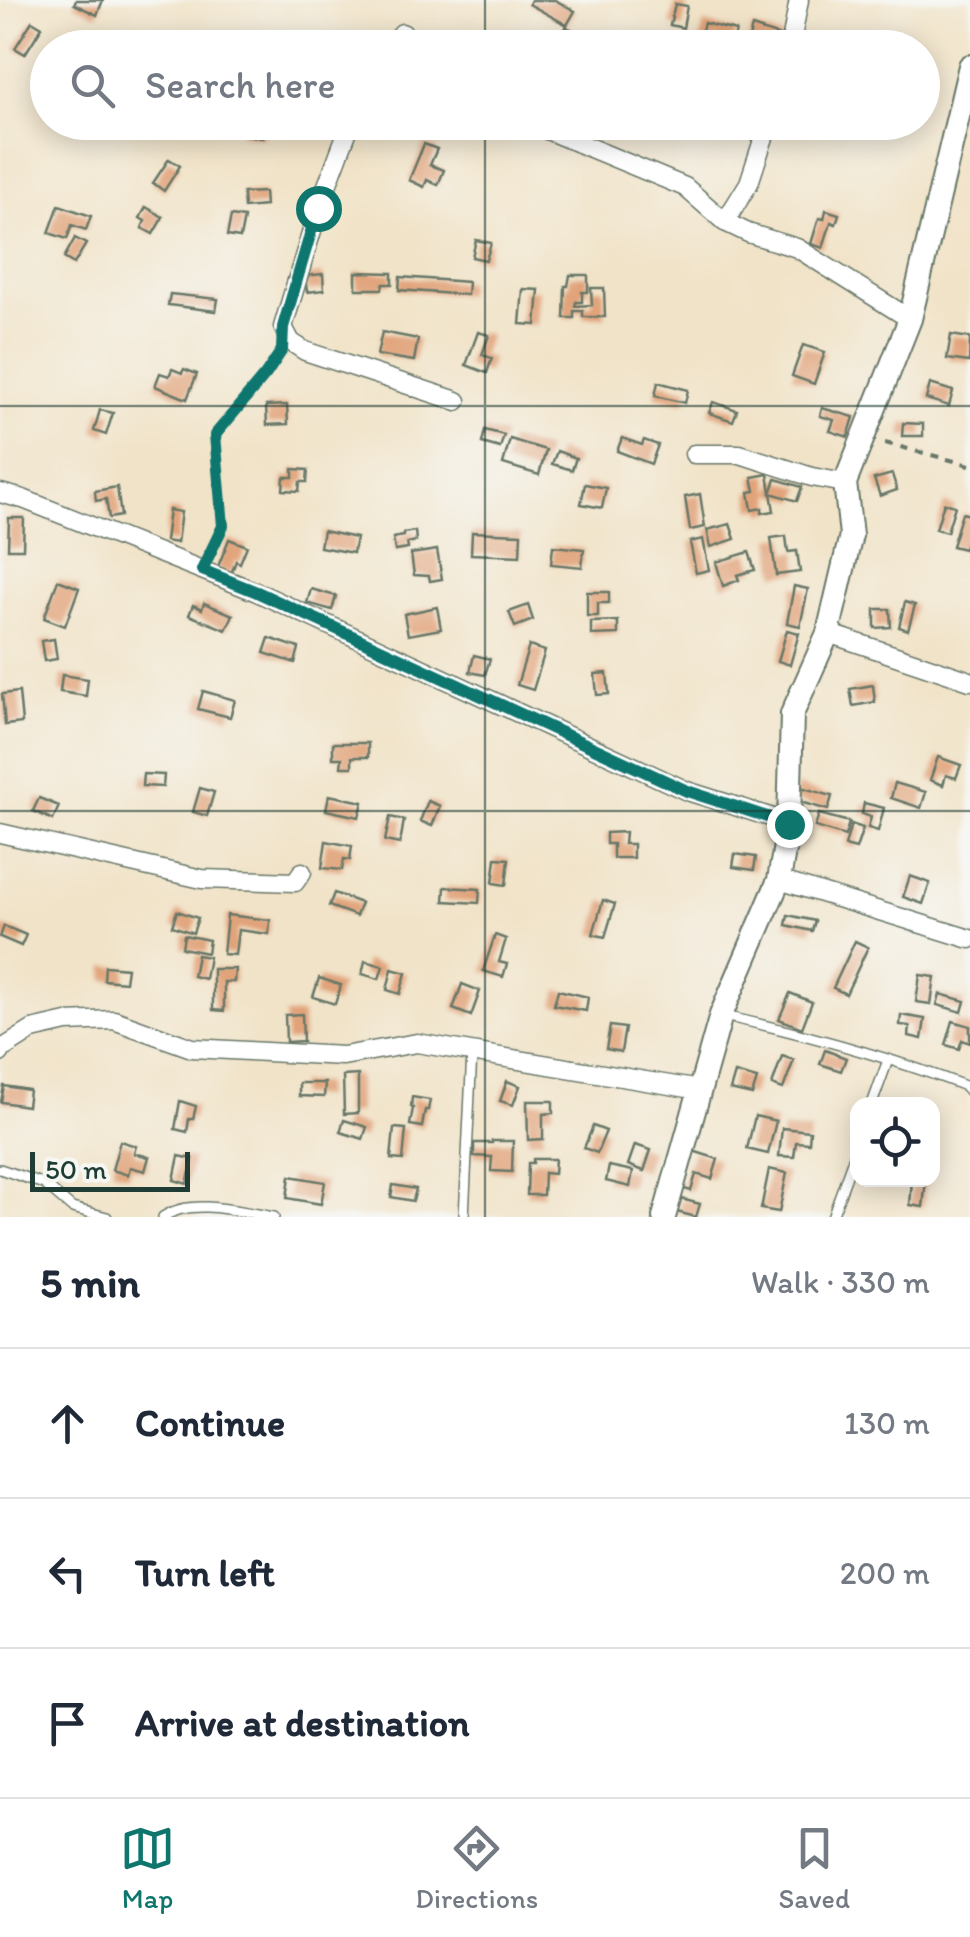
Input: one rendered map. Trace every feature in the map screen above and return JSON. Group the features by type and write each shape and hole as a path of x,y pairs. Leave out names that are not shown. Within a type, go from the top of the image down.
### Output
{"street":[{"path":"793,30 799,0"},
{"path":"668,1216 721,1015 778,880 789,824 792,714 828,633 851,535 845,483 910,319 970,66"},
{"path":"344,140 318,208 283,327 291,342 304,351 458,401"},
{"path":"571,140 685,188 725,222 796,248 910,319"},
{"path":"725,222 749,183 763,140"},
{"path":"694,454 740,454 812,477 845,483"},
{"path":"0,493 257,592 687,791 789,824"},
{"path":"828,633 970,681"},
{"path":"0,832 202,879 294,882 302,872"},
{"path":"778,880 970,940"},
{"path":"0,1053 32,1030 67,1022 114,1020 192,1048 343,1056 417,1043 700,1090"}],"lane":[{"path":"721,1015 888,1060 966,1086 970,1092"},
{"path":"464,1217 472,1052"},
{"path":"875,1097 888,1060"},
{"path":"832,1217 850,1167"},
{"path":"0,1169 44,1184 72,1208 107,1217"},
{"path":"163,1217 168,1212 196,1206 274,1217"}],"path":[{"path":"202,570 223,526 215,435 282,350 283,327"},
{"path":"862,436 970,465"}],"building":[{"path":"76,0 103,0 97,15 74,4"},
{"path":"531,0 555,0 575,11 567,25 529,4"},
{"path":"675,4 687,6 683,28 670,25"},
{"path":"32,21 42,27 30,30 30,46 25,54 15,48"},
{"path":"704,23 732,30 702,30"},
{"path":"424,144 437,149 430,165 444,170 438,185 427,180 424,187 409,180"},
{"path":"169,159 180,166 164,191 153,183"},
{"path":"264,192 265,206 244,208 243,193"},
{"path":"59,205 91,216 86,230 72,225 67,239 49,233"},
{"path":"146,207 163,217 153,234 142,228 145,221 140,218"},
{"path":"826,210 839,214 836,224 831,222 823,248 811,244 819,218 824,219"},
{"path":"231,216 244,218 240,238 227,236"},
{"path":"75,238 86,244 74,264 64,258"},
{"path":"476,240 491,243 486,260 472,257"},
{"path":"356,272 392,273 392,284 383,284 382,289 356,289"},
{"path":"323,274 324,290 307,292 305,276"},
{"path":"570,275 588,275 588,292 582,292 582,302 575,306 592,305 591,288 604,288 605,317 583,317 583,311 574,311 574,318 564,318 565,286"},
{"path":"400,277 468,282 467,295 399,290"},
{"path":"523,289 539,290 536,325 520,324"},
{"path":"170,294 218,299 216,311 168,305"},
{"path":"382,332 418,339 414,361 377,355"},
{"path":"478,332 489,335 482,355 492,358 487,373 466,365"},
{"path":"951,335 970,338 969,362 947,359"},
{"path":"803,345 825,352 814,384 792,376"},
{"path":"172,369 197,374 187,399 155,386 160,373 169,376"},
{"path":"658,382 688,390 685,403 655,396"},
{"path":"930,384 953,391 949,406 926,399"},
{"path":"713,402 737,410 733,421 709,413"},
{"path":"287,405 288,424 267,425 266,406"},
{"path":"822,408 854,417 848,437 830,431 834,420 820,416"},
{"path":"100,410 113,413 106,435 94,431"},
{"path":"903,423 923,424 923,436 902,436"},
{"path":"485,430 504,435 500,448 482,443"},
{"path":"622,438 642,445 644,440 658,445 651,464 617,451"},
{"path":"510,439 546,450 539,475 503,464"},
{"path":"557,451 576,458 572,470 552,464"},
{"path":"293,469 308,470 307,482 300,482 299,491 283,490 284,477 293,477"},
{"path":"768,474 774,511 762,513 762,508 752,510 749,492 755,491 752,477"},
{"path":"892,474 897,490 880,496 874,479"},
{"path":"776,479 802,487 797,501 771,493"},
{"path":"585,484 606,488 602,508 581,504"},
{"path":"117,487 121,516 109,518 106,499 96,501 95,491"},
{"path":"700,494 705,527 690,530 685,497"},
{"path":"944,503 955,506 947,532 936,529"},
{"path":"169,510 181,512 177,543 165,541"},
{"path":"962,513 970,515 964,549 952,546"},
{"path":"9,518 24,518 23,549 8,549"},
{"path":"730,524 735,539 711,547 707,530"},
{"path":"323,531 356,538 353,553 320,547"},
{"path":"415,531 416,541 407,543 408,549 395,551 393,538"},
{"path":"472,532 521,534 520,556 471,554"},
{"path":"786,536 788,552 797,551 800,572 776,575 771,538"},
{"path":"229,539 247,546 231,574 217,569"},
{"path":"703,539 709,570 696,573 690,542"},
{"path":"553,546 584,549 582,567 551,564"},
{"path":"437,550 442,579 430,581 429,576 414,575 411,554"},
{"path":"749,552 755,570 737,575 739,580 723,586 716,562"},
{"path":"58,580 79,588 65,626 44,618"},
{"path":"794,586 808,589 800,626 787,623"},
{"path":"311,589 336,596 332,610 307,603"},
{"path":"587,592 609,592 609,603 598,603 598,616 587,616"},
{"path":"905,602 915,605 908,630 899,627"},
{"path":"204,603 233,615 226,630 189,615 193,605 202,609"},
{"path":"528,605 533,620 515,627 509,612"},
{"path":"437,607 441,629 408,635 404,614"},
{"path":"875,609 890,609 891,627 875,628"},
{"path":"618,621 618,634 591,635 591,622"},
{"path":"787,630 799,633 790,665 778,661"},
{"path":"269,638 299,648 295,663 264,653"},
{"path":"54,639 57,659 44,661 41,641"},
{"path":"529,646 545,651 533,690 517,685"},
{"path":"474,655 490,659 485,675 470,672"},
{"path":"607,673 609,694 597,695 595,674"},
{"path":"62,675 88,679 86,696 60,692"},
{"path":"873,685 875,702 853,706 850,689"},
{"path":"203,691 235,700 230,717 198,709"},
{"path":"19,692 22,723 5,725 2,694"},
{"path":"333,743 368,743 368,757 352,757 352,767 341,767 342,758 333,758"},
{"path":"938,757 961,765 956,778 946,775 943,785 930,780"},
{"path":"143,774 164,775 163,787 142,786"},
{"path":"895,783 926,792 921,808 891,798"},
{"path":"797,786 832,796 828,810 793,800"},
{"path":"200,788 214,792 207,816 193,812"},
{"path":"329,795 363,802 359,817 326,810"},
{"path":"39,798 59,806 53,820 33,811"},
{"path":"428,801 440,806 432,826 420,821"},
{"path":"864,803 884,808 878,831 868,828 871,817 862,814"},
{"path":"819,814 849,822 845,836 815,827"},
{"path":"390,817 404,820 400,844 385,841"},
{"path":"851,824 863,828 856,849 845,846"},
{"path":"625,832 624,844 633,844 633,858 613,858 613,844 606,844 606,833"},
{"path":"326,841 352,846 350,860 344,859 342,870 322,868"},
{"path":"735,854 756,857 754,870 733,867"},
{"path":"496,858 509,859 506,885 493,883"},
{"path":"910,876 930,883 923,904 903,897"},
{"path":"445,887 480,889 479,903 444,901"},
{"path":"334,893 361,903 356,916 329,906"},
{"path":"603,900 615,904 605,937 593,934"},
{"path":"177,911 198,918 193,933 172,926"},
{"path":"227,915 270,920 269,934 238,930 235,955 223,954"},
{"path":"788,915 815,921 812,931 786,925"},
{"path":"4,926 26,935 21,946 0,937"},
{"path":"184,935 209,940 207,953 182,948"},
{"path":"495,935 506,939 499,962 507,964 503,977 483,971"},
{"path":"855,941 868,947 846,994 833,988"},
{"path":"197,955 209,957 205,979 193,976"},
{"path":"365,961 383,966 379,979 362,974"},
{"path":"105,966 127,968 125,982 104,980"},
{"path":"213,969 235,969 234,982 224,982 224,1011 213,1010"},
{"path":"392,969 406,973 400,994 387,990"},
{"path":"920,975 935,977 931,1004 916,1002"},
{"path":"319,978 341,985 335,1004 313,997"},
{"path":"462,984 480,991 471,1016 453,1009"},
{"path":"558,990 588,997 586,1011 554,1005"},
{"path":"790,993 812,1002 802,1028 779,1019"},
{"path":"940,994 965,1001 962,1012 937,1005"},
{"path":"302,1014 303,1041 286,1042 285,1015"},
{"path":"901,1015 925,1019 922,1039 909,1036 910,1026 900,1025"},
{"path":"953,1021 970,1026 970,1043 962,1040 959,1049 946,1045"},
{"path":"610,1026 625,1028 621,1052 606,1049"},
{"path":"825,1050 846,1058 841,1071 820,1064"},
{"path":"782,1056 794,1060 783,1089 772,1085"},
{"path":"735,1073 757,1079 752,1095 730,1090"},
{"path":"358,1075 358,1113 344,1114 343,1076"},
{"path":"507,1081 520,1086 513,1105 500,1101"},
{"path":"299,1083 325,1083 324,1097 299,1096"},
{"path":"4,1086 29,1090 27,1106 1,1102"},
{"path":"412,1097 430,1100 422,1127 410,1125"},
{"path":"180,1101 196,1106 187,1132 175,1129"},
{"path":"527,1101 553,1101 553,1113 543,1114 543,1139 528,1140"},
{"path":"755,1116 776,1121 768,1154 747,1149"},
{"path":"344,1120 367,1127 363,1139 340,1132"},
{"path":"593,1126 606,1131 597,1153 584,1148"},
{"path":"394,1128 406,1129 403,1160 391,1159"},
{"path":"782,1128 810,1131 809,1143 796,1142 794,1157 779,1156"},
{"path":"120,1141 136,1146 134,1153 149,1157 145,1171 130,1167 128,1175 112,1170"},
{"path":"513,1141 512,1172 491,1171 492,1157 474,1156 474,1143"},
{"path":"635,1145 651,1150 644,1171 628,1165"},
{"path":"693,1151 718,1159 712,1179 696,1174 691,1191 681,1188"},
{"path":"179,1156 193,1159 187,1184 174,1180"},
{"path":"533,1159 555,1159 554,1174 544,1173 543,1195 527,1195 528,1163 533,1163"},
{"path":"609,1166 633,1171 630,1187 606,1181"},
{"path":"769,1169 787,1173 779,1212 761,1209"},
{"path":"290,1176 325,1182 321,1204 287,1198"},
{"path":"393,1185 416,1189 413,1201 391,1197"},
{"path":"911,1187 925,1187 923,1207 910,1205"},
{"path":"681,1199 700,1204 696,1217 677,1212"}],"route":[{"path":"318,208 283,327 282,350 215,435 223,526 202,570 687,791 789,824"}]}
